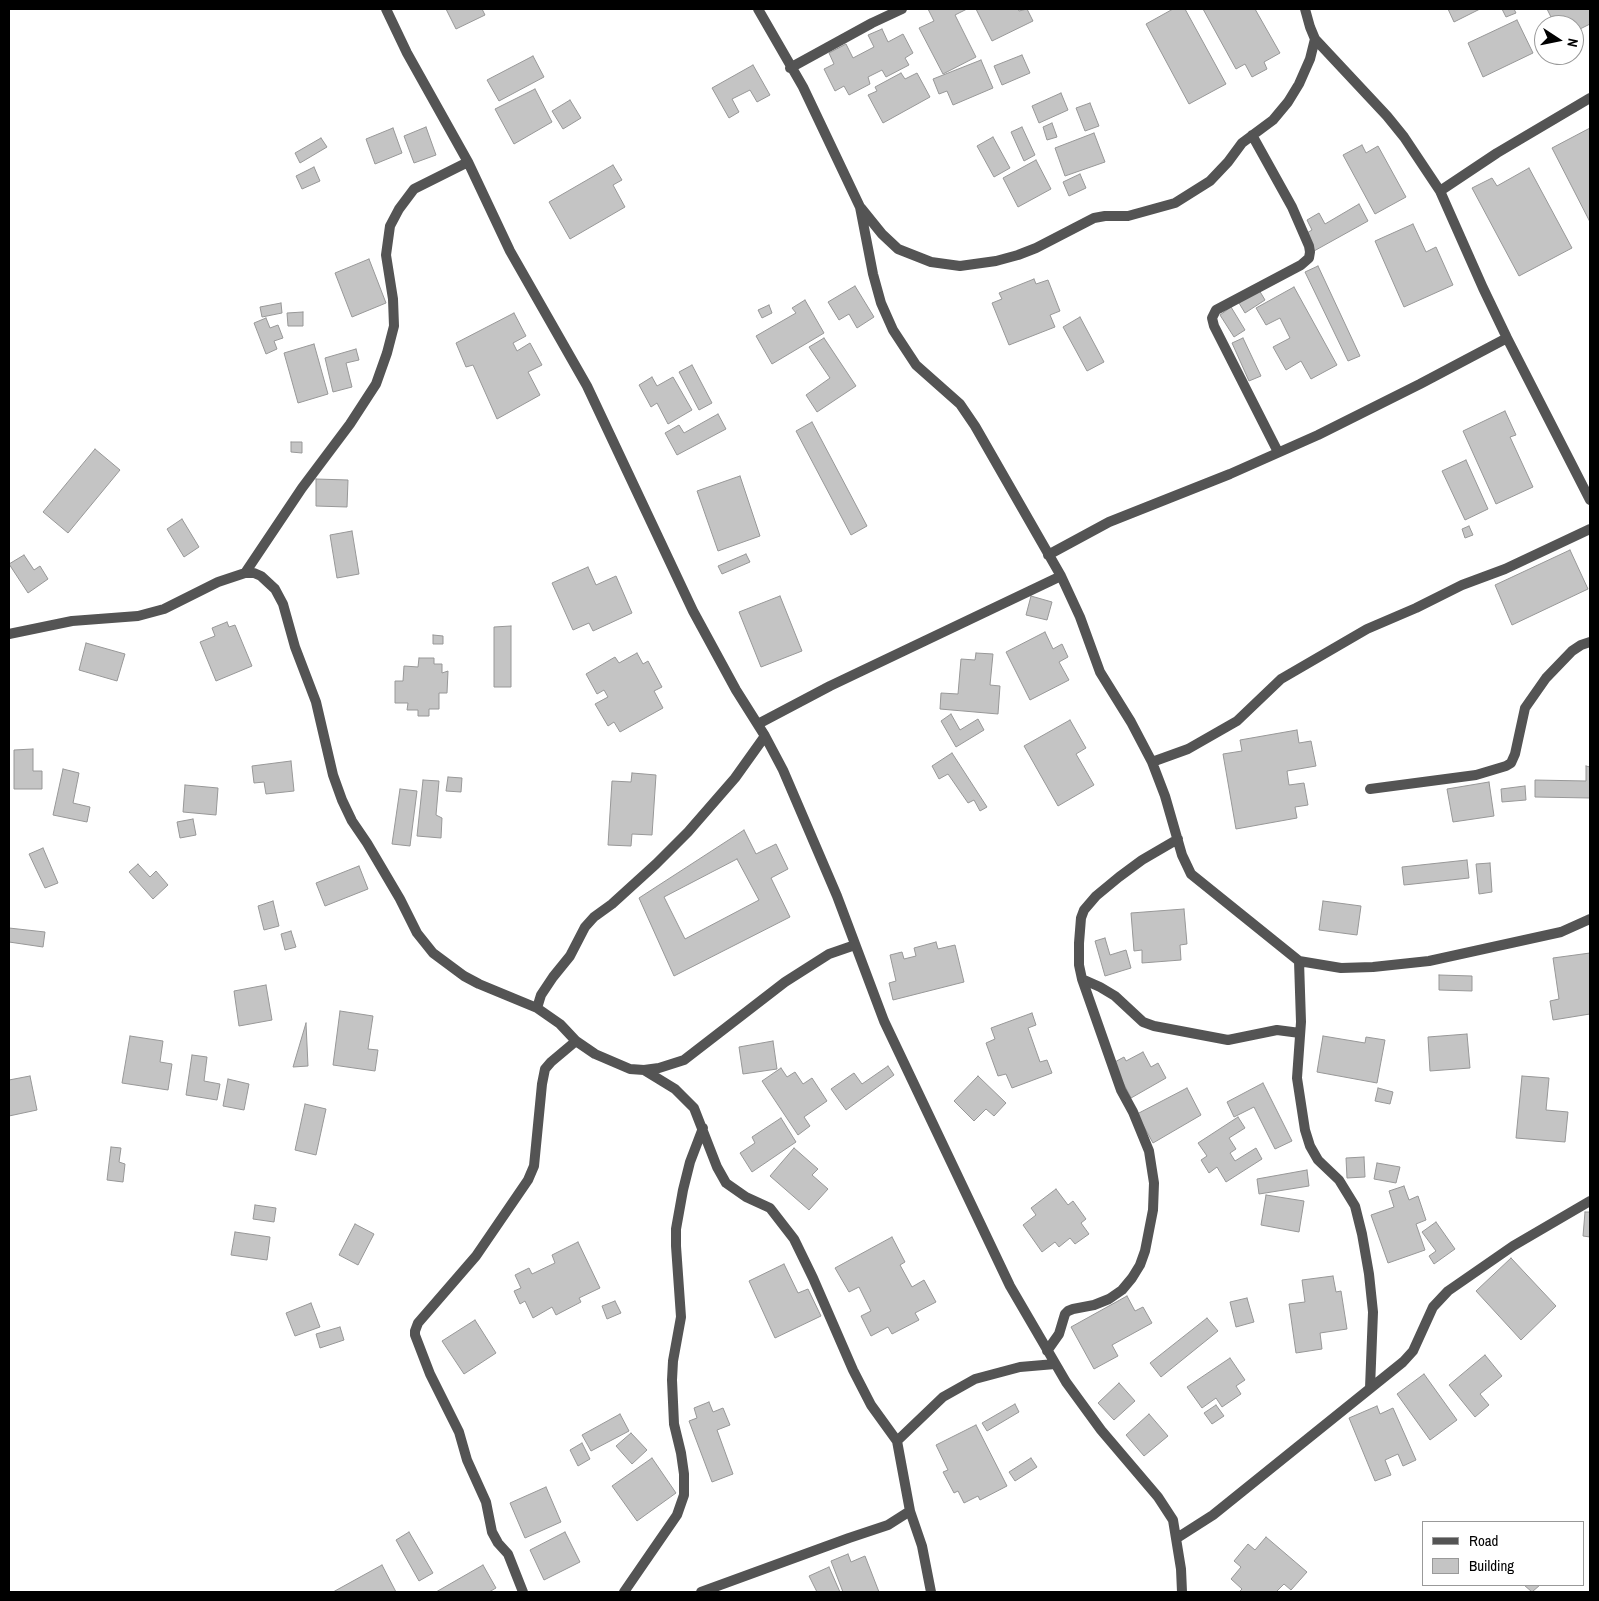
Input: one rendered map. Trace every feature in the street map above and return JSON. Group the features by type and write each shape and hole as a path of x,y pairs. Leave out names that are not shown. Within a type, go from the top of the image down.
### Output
{"street":[{"path":"386,9 411,62 468,162 510,251 587,386 693,611 783,770 837,896 884,1021 1010,1286 1046,1351 1066,1382 1101,1430 1168,1511 1173,1520 1181,1568 1182,1592"},
{"path":"758,9 802,87 860,207 882,234 898,249 931,262 960,266 996,261 1018,255 1036,248 1094,218 1128,216 1175,203 1210,181 1228,162 1242,143 1273,120 1288,102 1305,72 1315,39"},
{"path":"790,68 902,9"},
{"path":"1305,9 1315,39 1404,138 1440,191 1507,338 1590,500"},
{"path":"1440,191 1497,153 1590,98"},
{"path":"1252,135 1292,207 1309,246 1309,258 1301,265 1216,310 1212,318 1214,326 1278,452"},
{"path":"245,573 302,488 350,424 376,384 388,353 394,326 386,255 390,226 399,209 414,189 468,162"},
{"path":"860,207 881,304 893,330 916,365 960,404 975,426 1061,576 1080,617 1100,672 1131,722 1152,762 1165,796 1182,856 1191,874 1299,961 1342,968 1429,961 1562,932 1590,919"},
{"path":"1048,555 1109,522 1230,474 1318,435 1507,338"},
{"path":"1152,762 1188,748 1237,721 1280,679 1368,629 1462,585 1505,569 1590,529"},
{"path":"9,634 72,621 110,620 138,616 164,609 218,582 245,573 254,573 261,576 271,584 279,596 295,647 316,702 333,775 342,800 352,822 367,843 400,899 417,933 433,953 464,976 537,1008 560,1024 576,1042 595,1054 630,1069 644,1070 672,1065 684,1060 785,982 829,954 855,945"},
{"path":"758,724 830,686 1061,576"},
{"path":"1370,789 1476,775 1511,763 1515,754 1525,708 1546,678 1572,651 1590,642"},
{"path":"537,1008 542,995 553,977 570,956 585,927 594,917 612,904 656,864 688,832 736,778 765,736"},
{"path":"1046,1351 1059,1334 1065,1314 1073,1309 1094,1306 1109,1299 1122,1290 1132,1278 1140,1265 1145,1251 1153,1210 1154,1183 1150,1151 1121,1090 1082,979 1079,965 1079,926 1084,910 1096,896 1134,866 1178,839"},
{"path":"1299,961 1301,996 1297,1078 1305,1130 1310,1146 1318,1160 1339,1180 1356,1206 1369,1274 1373,1312 1370,1388"},
{"path":"1082,979 1115,996 1143,1022 1154,1026 1228,1040 1277,1030 1300,1033"},
{"path":"523,1592 508,1554 498,1543 492,1532 488,1508 467,1460 459,1432 430,1374 415,1331 418,1323 476,1256 528,1180 534,1166 545,1069 576,1042"},
{"path":"644,1070 675,1089 694,1108 717,1167 726,1183 746,1197 770,1208 794,1239 853,1370 871,1405 897,1441 910,1511 922,1546 931,1592"},
{"path":"624,1592 677,1515 684,1495 683,1463 674,1424 672,1380 673,1361 681,1317 676,1229 690,1162 703,1128"},
{"path":"1177,1538 1213,1515 1409,1356 1433,1307 1448,1291 1513,1246 1590,1201"},
{"path":"897,1441 943,1397 976,1379 1020,1367 1056,1364"},
{"path":"701,1592 888,1525 910,1511"}],"building":[{"path":"446,9 482,9 485,15 456,29"},
{"path":"928,9 967,9 955,15 976,57 943,74 919,28 934,21"},
{"path":"976,9 1018,9 1019,11 1027,9 1033,21 992,41"},
{"path":"1173,9 1185,9 1226,84 1189,104 1146,24"},
{"path":"1203,9 1255,9 1280,53 1264,62 1267,69 1252,77 1245,64 1236,69"},
{"path":"1448,9 1480,9 1454,22"},
{"path":"1502,9 1514,9 1516,13 1506,17"},
{"path":"1547,9 1590,9 1590,24 1584,27 1584,15 1550,15"},
{"path":"1517,20 1533,53 1483,77 1468,43"},
{"path":"882,29 888,42 903,34 913,53 905,58 909,65 886,77 882,70 868,77 870,84 849,95 844,86 835,91 824,69 834,64 829,53 846,44 853,58 874,47 868,35"},
{"path":"1022,55 1030,73 1002,85 994,66"},
{"path":"533,56 544,77 499,101 487,80"},
{"path":"981,60 993,88 953,105 947,91 939,94 933,79"},
{"path":"753,65 770,95 757,102 750,90 732,99 739,112 729,118 712,88"},
{"path":"901,73 905,79 917,73 930,97 883,123 868,95 877,91 875,87"},
{"path":"535,89 552,122 514,144 495,109"},
{"path":"1061,93 1068,110 1039,123 1032,106"},
{"path":"570,100 581,118 563,129 552,111"},
{"path":"1090,103 1099,126 1085,131 1076,108"},
{"path":"1052,123 1057,137 1047,140 1043,127"},
{"path":"426,127 436,155 414,163 404,136"},
{"path":"1022,127 1035,155 1024,161 1011,132"},
{"path":"393,128 402,153 375,164 366,139"},
{"path":"1590,128 1590,222 1552,148"},
{"path":"1094,133 1105,162 1065,176 1055,148"},
{"path":"993,137 1010,168 994,177 977,146"},
{"path":"321,138 327,147 300,163 295,153"},
{"path":"1362,145 1366,153 1378,146 1406,197 1375,214 1343,155"},
{"path":"1036,160 1051,189 1018,207 1003,178"},
{"path":"613,165 622,180 613,185 625,207 570,239 549,202"},
{"path":"314,167 320,181 302,189 296,176"},
{"path":"1529,168 1572,248 1519,276 1472,188 1492,178 1497,186"},
{"path":"1080,174 1086,188 1069,196 1063,182"},
{"path":"1359,204 1368,221 1314,251 1305,234 1312,230 1307,220 1319,213 1325,224"},
{"path":"1413,224 1426,252 1436,247 1453,285 1404,307 1375,241"},
{"path":"369,259 386,303 352,317 335,273"},
{"path":"1318,266 1360,356 1348,361 1305,272"},
{"path":"1034,279 1036,284 1048,280 1060,311 1050,315 1055,327 1009,345 992,303 1002,299 999,293"},
{"path":"855,286 874,317 857,328 849,314 839,320 828,302"},
{"path":"1294,287 1337,365 1311,379 1301,361 1286,370 1273,347 1290,338 1280,318 1266,325 1256,308"},
{"path":"1259,290 1265,300 1245,313 1239,303"},
{"path":"805,300 824,333 772,364 756,336 796,313 792,308"},
{"path":"281,303 282,313 262,317 260,307"},
{"path":"769,305 772,313 762,318 758,310"},
{"path":"1231,307 1245,330 1234,337 1220,315"},
{"path":"303,312 303,326 288,326 287,313"},
{"path":"514,313 526,336 513,343 517,351 530,343 542,365 528,372 540,395 497,419 473,365 466,367 456,343"},
{"path":"1080,317 1104,362 1087,371 1063,327"},
{"path":"266,318 270,328 278,325 283,338 274,341 277,349 266,354 254,323"},
{"path":"824,338 856,386 817,412 806,395 830,378 809,347"},
{"path":"1243,338 1261,376 1249,381 1232,343"},
{"path":"314,344 328,394 298,403 284,353"},
{"path":"356,349 359,360 346,363 352,387 333,392 325,358"},
{"path":"692,365 712,403 699,410 679,372"},
{"path":"652,377 657,386 673,377 692,410 668,424 657,403 651,407 639,385"},
{"path":"1505,411 1516,435 1510,437 1533,487 1496,504 1463,431"},
{"path":"718,414 726,429 677,455 665,433 679,425 684,433"},
{"path":"812,422 867,526 851,535 796,431"},
{"path":"291,442 302,442 302,453 291,452"},
{"path":"95,449 120,470 68,533 43,512"},
{"path":"1466,460 1488,509 1465,520 1442,471"},
{"path":"740,476 760,536 718,551 697,491"},
{"path":"316,479 348,480 347,507 316,506"},
{"path":"182,519 199,547 184,557 167,529"},
{"path":"1469,526 1473,535 1465,538 1462,529"},
{"path":"352,531 359,574 337,578 330,535"},
{"path":"1570,550 1588,589 1512,625 1495,585"},
{"path":"746,554 750,562 722,574 718,566"},
{"path":"24,555 34,570 40,566 48,579 28,593 9,564"},
{"path":"588,567 596,585 616,576 632,613 593,631 589,623 573,630 552,583"},
{"path":"780,596 802,651 761,667 739,612"},
{"path":"1031,596 1052,602 1047,620 1026,615"},
{"path":"227,622 229,627 235,625 252,666 216,681 200,642 215,636 212,628"},
{"path":"511,626 511,687 494,687 494,627"},
{"path":"1045,632 1053,649 1062,644 1068,657 1059,662 1069,680 1030,700 1006,652"},
{"path":"433,635 443,636 443,644 433,644"},
{"path":"86,643 125,654 117,681 79,670"},
{"path":"637,653 643,664 648,661 662,687 654,691 663,708 620,732 614,722 608,726 595,704 608,697 604,690 597,694 586,674 615,657 619,663"},
{"path":"976,653 993,654 990,685 1000,686 998,714 940,709 941,693 958,694 961,659 975,660"},
{"path":"419,658 434,658 434,664 442,664 442,673 448,671 447,693 439,693 439,709 429,709 429,716 418,716 418,710 407,710 408,703 395,703 395,681 403,681 404,666 418,667"},
{"path":"951,714 960,730 978,719 984,730 956,747 941,721"},
{"path":"1070,720 1086,748 1076,754 1094,785 1058,806 1024,746"},
{"path":"1297,730 1299,743 1311,741 1316,766 1287,771 1289,785 1304,783 1308,805 1295,807 1297,818 1236,829 1223,754 1242,751 1240,740"},
{"path":"33,749 33,771 42,771 42,789 14,789 14,750"},
{"path":"952,753 987,807 980,811 974,800 968,803 948,774 939,779 932,766"},
{"path":"291,761 294,791 266,794 264,782 254,783 252,766"},
{"path":"1586,766 1590,767 1590,798 1535,797 1535,780 1586,781"},
{"path":"63,769 79,773 73,803 90,807 87,822 53,815"},
{"path":"632,773 656,775 652,835 632,834 631,846 608,845 612,781 631,782"},
{"path":"448,777 462,778 461,792 446,791"},
{"path":"423,780 439,781 436,815 442,818 441,838 417,836"},
{"path":"1489,782 1494,816 1453,822 1447,789"},
{"path":"185,785 218,788 216,815 183,812"},
{"path":"1525,786 1526,800 1502,802 1501,789"},
{"path":"400,789 417,791 410,846 392,844"},
{"path":"193,819 196,835 180,838 177,822"},
{"path":"744,830 756,854 776,844 788,869 771,878 790,917 674,976 639,898","holes":["737,859 759,900 685,939 664,897"]},
{"path":"43,848 58,883 45,888 29,854"},
{"path":"1467,860 1469,878 1404,885 1402,867"},
{"path":"1490,863 1492,892 1479,894 1476,864"},
{"path":"138,864 150,877 156,871 168,885 153,899 129,872"},
{"path":"359,866 368,889 325,906 316,883"},
{"path":"273,901 279,926 264,930 258,906"},
{"path":"1323,901 1361,906 1357,935 1319,930"},
{"path":"1184,909 1187,944 1180,945 1181,960 1142,963 1142,950 1134,951 1131,913"},
{"path":"9,928 45,932 43,947 9,942"},
{"path":"291,931 296,947 285,950 281,934"},
{"path":"1105,938 1110,955 1126,950 1131,968 1105,976 1095,941"},
{"path":"936,942 938,949 955,945 964,982 893,1000 889,983 896,981 890,955 902,952 904,959 916,956 914,948"},
{"path":"1590,953 1590,1014 1553,1020 1550,1001 1559,999 1553,958"},
{"path":"1439,975 1472,976 1472,991 1439,990"},
{"path":"266,985 272,1020 239,1026 234,991"},
{"path":"340,1011 373,1016 368,1049 378,1050 375,1071 333,1065"},
{"path":"1032,1013 1036,1025 1028,1028 1040,1062 1047,1060 1052,1073 1012,1088 1006,1074 998,1076 986,1043 995,1039 991,1028"},
{"path":"306,1023 308,1066 293,1067"},
{"path":"1467,1034 1470,1068 1430,1071 1428,1037"},
{"path":"130,1036 163,1041 160,1062 172,1064 168,1090 122,1083"},
{"path":"1323,1036 1365,1043 1366,1037 1385,1040 1377,1083 1317,1072"},
{"path":"773,1041 777,1069 743,1074 739,1047"},
{"path":"1143,1052 1151,1067 1158,1063 1166,1078 1131,1098 1113,1063 1124,1057 1126,1061"},
{"path":"192,1055 207,1057 204,1081 220,1084 217,1100 186,1095"},
{"path":"888,1066 894,1075 846,1110 831,1089 854,1073 862,1084"},
{"path":"781,1068 787,1077 795,1072 803,1084 812,1078 827,1101 804,1117 810,1126 798,1135 762,1081"},
{"path":"30,1076 37,1110 9,1116 9,1080"},
{"path":"978,1076 1006,1103 994,1116 986,1109 974,1121 954,1101"},
{"path":"1522,1076 1549,1078 1546,1110 1568,1112 1565,1142 1516,1138"},
{"path":"228,1079 249,1084 244,1110 223,1106"},
{"path":"1263,1083 1292,1141 1275,1149 1254,1107 1234,1117 1227,1102"},
{"path":"1187,1088 1201,1115 1153,1143 1137,1114"},
{"path":"1378,1088 1393,1092 1390,1104 1375,1101"},
{"path":"305,1104 326,1109 316,1155 295,1150"},
{"path":"1238,1117 1245,1128 1229,1138 1236,1149 1230,1153 1235,1161 1256,1148 1262,1159 1226,1182 1217,1167 1209,1173 1201,1160 1207,1156 1198,1143"},
{"path":"781,1118 796,1142 752,1172 740,1153 755,1143 752,1137"},
{"path":"111,1147 121,1148 119,1162 125,1164 123,1182 107,1180"},
{"path":"794,1148 818,1169 812,1175 828,1189 809,1210 770,1176"},
{"path":"1364,1157 1365,1177 1347,1178 1346,1158"},
{"path":"1377,1163 1400,1167 1396,1183 1374,1179"},
{"path":"1307,1170 1309,1186 1259,1194 1257,1179"},
{"path":"1404,1186 1409,1200 1418,1196 1426,1220 1416,1224 1425,1250 1388,1263 1371,1215 1394,1207 1389,1191"},
{"path":"1056,1189 1068,1205 1073,1201 1086,1219 1081,1223 1089,1234 1075,1244 1070,1238 1059,1247 1055,1242 1042,1252 1023,1225 1036,1215 1031,1208"},
{"path":"1266,1195 1304,1201 1299,1232 1261,1225"},
{"path":"255,1205 276,1208 274,1222 253,1219"},
{"path":"1585,1212 1590,1212 1590,1237 1583,1236"},
{"path":"1436,1222 1455,1249 1434,1264 1429,1256 1436,1251 1422,1232"},
{"path":"355,1224 374,1234 358,1265 339,1255"},
{"path":"235,1232 270,1237 267,1260 231,1255"},
{"path":"892,1237 905,1262 900,1265 912,1287 924,1280 936,1302 915,1313 919,1320 892,1334 888,1327 871,1336 861,1316 871,1311 859,1287 849,1292 835,1268"},
{"path":"578,1242 600,1288 579,1298 581,1302 556,1315 552,1307 533,1318 525,1301 520,1304 514,1291 521,1288 515,1275 529,1268 532,1274 555,1263 552,1255"},
{"path":"1511,1258 1556,1306 1521,1340 1476,1291"},
{"path":"784,1264 798,1293 808,1289 821,1316 775,1338 749,1281"},
{"path":"1333,1276 1336,1292 1341,1291 1347,1329 1320,1333 1322,1349 1296,1353 1289,1304 1305,1302 1302,1280"},
{"path":"1127,1296 1135,1311 1143,1307 1152,1323 1112,1345 1118,1356 1094,1369 1071,1327"},
{"path":"1247,1298 1254,1322 1236,1327 1230,1302"},
{"path":"615,1301 621,1313 607,1319 602,1306"},
{"path":"311,1303 320,1327 295,1336 286,1313"},
{"path":"1207,1318 1218,1331 1161,1377 1150,1363"},
{"path":"475,1320 496,1353 464,1374 442,1341"},
{"path":"340,1327 344,1340 320,1348 316,1334"},
{"path":"1485,1355 1502,1376 1480,1394 1489,1405 1475,1417 1449,1385"},
{"path":"1230,1358 1245,1380 1236,1386 1241,1394 1222,1407 1216,1398 1202,1408 1187,1387"},
{"path":"1424,1374 1457,1420 1430,1440 1397,1394"},
{"path":"1119,1383 1135,1401 1114,1420 1098,1403"},
{"path":"709,1402 713,1412 723,1408 730,1425 717,1430 733,1474 712,1482 689,1421 697,1418 694,1408"},
{"path":"1015,1404 1019,1412 987,1431 982,1423"},
{"path":"1216,1405 1224,1416 1212,1424 1204,1413"},
{"path":"1377,1406 1380,1414 1393,1408 1416,1460 1403,1466 1398,1454 1385,1460 1391,1475 1375,1481 1349,1418"},
{"path":"620,1414 629,1431 591,1451 582,1435"},
{"path":"1149,1414 1168,1436 1144,1456 1126,1435"},
{"path":"976,1425 1007,1486 980,1500 978,1496 964,1503 958,1491 954,1493 943,1472 948,1470 936,1445"},
{"path":"631,1433 647,1450 632,1464 616,1446"},
{"path":"582,1443 590,1459 578,1466 570,1450"},
{"path":"652,1458 676,1493 637,1521 612,1486"},
{"path":"1031,1458 1037,1467 1015,1481 1009,1472"},
{"path":"546,1487 561,1522 525,1538 510,1503"},
{"path":"409,1532 433,1573 419,1581 396,1540"},
{"path":"565,1532 580,1562 544,1580 530,1550"},
{"path":"1266,1537 1307,1572 1291,1590 1284,1584 1276,1592 1239,1592 1242,1589 1231,1579 1241,1567 1234,1561 1248,1544 1255,1550"},
{"path":"848,1554 851,1562 865,1556 879,1592 843,1592 831,1561"},
{"path":"382,1565 396,1592 333,1592"},
{"path":"483,1565 496,1588 489,1592 436,1592"},
{"path":"829,1567 840,1592 817,1592 809,1576"},
{"path":"1525,1586 1539,1586 1532,1592"}]}
